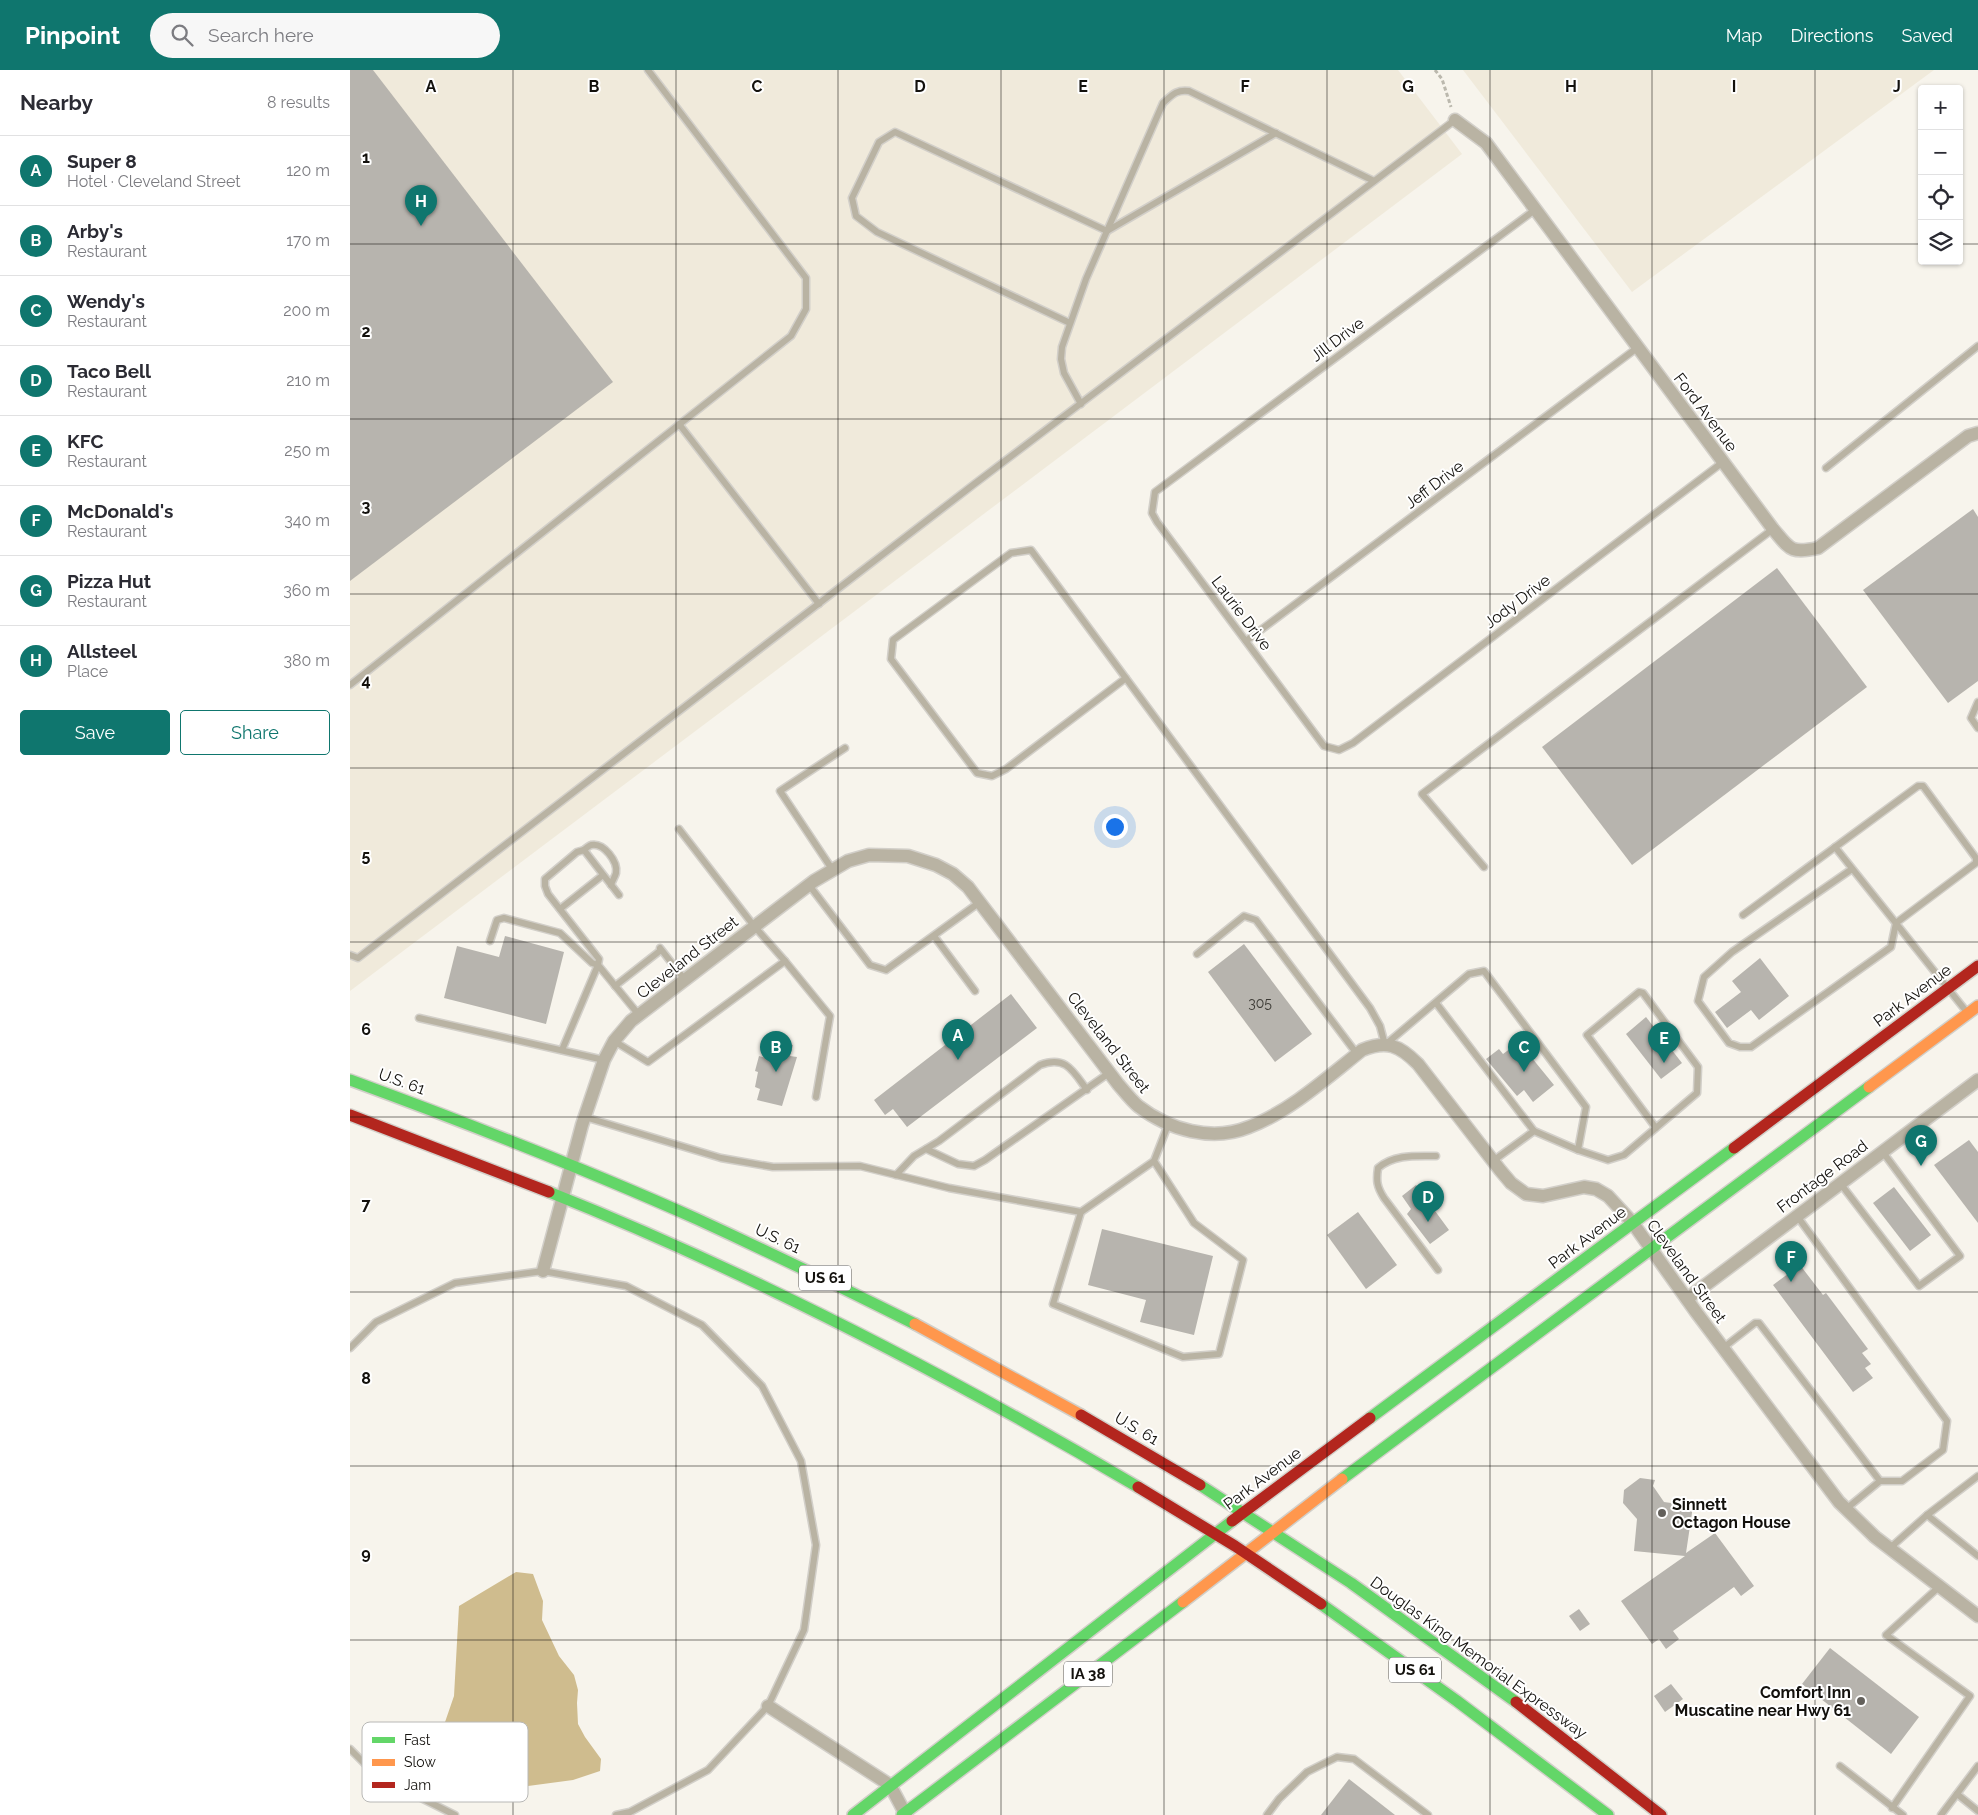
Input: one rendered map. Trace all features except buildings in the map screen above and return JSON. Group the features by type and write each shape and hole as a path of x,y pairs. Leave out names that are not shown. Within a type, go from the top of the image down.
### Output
{"main road":[{"name":"Park Avenue","path":"1216,1533 1978,966"},
{"path":"1273,1531 1978,1006"},
{"name":"U.S. 61","path":"350,1080 429,1108 571,1164 756,1245 940,1336 1141,1449 1273,1531"},
{"name":"US 61","path":"350,1116 562,1196 743,1276 929,1368 1126,1479 1216,1533 1364,1633 1456,1699 1608,1815"},
{"name":"IA 38","path":"905,1814 1246,1554 1273,1531"},
{"name":"Douglas King Memorial Expressway","path":"1273,1531 1488,1681 1662,1815"},
{"name":"IA 38","path":"853,1815 1216,1533"}],"street":[{"name":"Ford Avenue","path":"1455,120 1486,143 1637,348 1789,548 1803,551 1818,548 1968,436 1978,433"},
{"name":"Cleveland Street","path":"543,1271 571,1164 604,1060 614,1041 631,1021 754,926 832,870 848,861 869,856 908,856 936,865 953,874 968,887 1109,1073 1137,1105 1168,1125 1185,1130 1221,1134 1248,1128 1276,1114 1356,1054 1375,1045 1398,1046 1418,1064 1511,1183 1526,1194 1543,1196 1584,1187 1596,1189 1608,1196 1632,1222 1804,1457 1846,1509 1875,1537 1978,1616"},
{"name":"Frontage Road","path":"1687,1299 1978,1080"},
{"path":"768,1706 890,1785 905,1814"}],"lane":[{"path":"350,685 791,336 806,309 806,278 648,70"},
{"path":"1080,404 1064,373 1061,359 1062,347 1086,279 1163,103 1172,94 1181,90 1189,91 1374,181"},
{"path":"350,955 358,958 1080,404 1455,120"},
{"path":"1070,323 877,232 856,216 852,198 879,142 895,132 1107,231"},
{"path":"1107,231 1276,134"},
{"name":"Jill Drive","path":"1154,492 1536,209"},
{"path":"1826,468 1978,346"},
{"name":"Jeff Drive","path":"1246,641 1637,348"},
{"path":"679,424 819,604"},
{"name":"Jody Drive","path":"1324,746 1339,750 1353,743 1723,462"},
{"name":"Laurie Drive","path":"1154,492 1152,512 1157,522 1324,746"},
{"path":"1484,867 1422,794 1773,529"},
{"path":"1126,678 1006,769 992,776 977,772 891,659 893,640 1011,553 1031,550 1126,678 1370,1008 1380,1026 1385,1045 1469,974 1484,972 1586,1108 1578,1150"},
{"path":"1978,702 1971,718 1978,728"},
{"path":"832,870 780,791 846,748"},
{"path":"1743,914 1918,786 1923,786 1977,861 1896,923 1891,947 1751,1047 1740,1047 1729,1043 1698,1001 1704,977 1732,952 1852,869"},
{"path":"679,828 754,926 830,1016 816,1097"},
{"path":"562,1050 599,959 548,894 545,879 577,852 591,845 599,846 608,852 614,861 616,872 611,885"},
{"path":"1835,847 1968,1014"},
{"path":"584,850 619,896"},
{"path":"560,909 603,875"},
{"path":"809,885 870,965 886,970 980,902"},
{"path":"1197,954 1244,916 1256,920 1356,1054"},
{"path":"490,941 497,920 504,918 560,933 592,963 598,965 639,1015"},
{"path":"934,936 975,991"},
{"path":"615,986 660,948 685,980"},
{"path":"614,1041 648,1062 785,961"},
{"path":"1436,1003 1534,1131 1578,1150 1608,1160 1624,1155 1698,1093 1698,1067 1643,993 1639,992 1587,1035 1656,1128"},
{"path":"420,1018 604,1060"},
{"path":"896,1175 914,1156 939,1141 1040,1065 1050,1061 1070,1067 1087,1090"},
{"path":"926,1149 958,1164 974,1166 1087,1090 1109,1073"},
{"path":"585,1117 721,1158 773,1167 860,1166 949,1188 1081,1212"},
{"path":"1154,1161 1194,1223 1243,1260 1219,1354 1183,1357 1053,1304 1081,1212 1154,1161 1168,1125"},
{"path":"1493,1161 1534,1131"},
{"path":"1840,1183 1919,1286 1960,1256 1882,1151"},
{"path":"1436,1156 1413,1156 1383,1163 1378,1168 1376,1178 1377,1187 1384,1198 1438,1270"},
{"path":"1797,1216 1947,1421 1943,1450 1902,1481 1880,1481 1846,1509"},
{"path":"350,1348 376,1322 455,1283 543,1271 626,1286 702,1325 762,1386 801,1461 816,1545 804,1630 768,1706 708,1770 630,1812 616,1815"},
{"path":"1723,1348 1755,1323 1759,1323 1880,1481"},
{"path":"1890,1548 1927,1515 1978,1476"},
{"path":"1927,1515 1978,1556"},
{"path":"1892,1808 1970,1696 1886,1635 1940,1586"},
{"path":"350,1749 362,1761"},
{"path":"1267,1815 1279,1799 1307,1772 1336,1757 1354,1760 1428,1815"},
{"path":"1840,1766 1903,1815"},
{"path":"1942,1815 1978,1766"},
{"path":"1957,1794 1978,1811"},
{"path":"429,1802 455,1815"}],"path":[{"path":"1435,70 1442,79 1455,120"}],"shaded area":[{"path":"350,70 1398,70 1462,154 350,991"},
{"path":"1463,70 1934,70 1632,292"},
{"path":"516,1572 533,1574 543,1601 542,1620 559,1656 574,1675 578,1690 578,1724 601,1759 600,1771 573,1780 528,1786 528,1722 445,1722 454,1696 459,1606"}],"traffic: fast":[{"path":"350,1080 525,1146 654,1200 780,1258 915,1324"},
{"path":"1342,1479 1869,1087"},
{"path":"1370,1418 1734,1148"},
{"path":"549,1192 701,1257 849,1328 995,1405 1138,1487"},
{"path":"1200,1485 1351,1583 1516,1702"},
{"path":"853,1815 1232,1521"},
{"path":"902,1815 1183,1602"},
{"path":"1321,1604 1457,1701 1608,1815"}],"traffic: slow":[{"path":"1869,1087 1978,1006"},
{"path":"915,1324 1081,1415"},
{"path":"1183,1602 1342,1479"}],"traffic: jam":[{"path":"1734,1148 1978,966"},
{"path":"350,1115 549,1192"},
{"path":"1081,1415 1200,1485"},
{"path":"1232,1521 1370,1418"},
{"path":"1138,1487 1235,1546 1321,1604"},
{"path":"1516,1702 1661,1815"}],"place":[{"name":"Allsteel","path":"421,226"},
{"name":"Super 8","path":"958,1060"},
{"name":"KFC","path":"1664,1063"},
{"name":"Arby's","path":"776,1072"},
{"name":"Wendy's","path":"1524,1072"},
{"name":"Pizza Hut","path":"1921,1166"},
{"name":"Taco Bell","path":"1428,1222"},
{"name":"McDonald's","path":"1791,1282"},
{"name":"Sinnett Octagon House","path":"1662,1513"},
{"name":"Comfort Inn Muscatine near Hwy 61","path":"1861,1701"}]}
